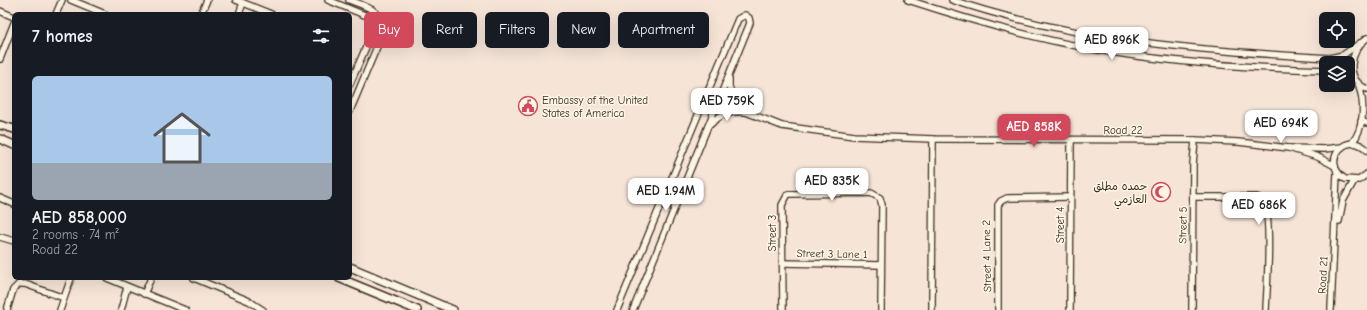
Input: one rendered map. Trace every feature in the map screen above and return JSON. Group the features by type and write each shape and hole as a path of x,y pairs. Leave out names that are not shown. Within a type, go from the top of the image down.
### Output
{"main road":[{"path":"0,124 12,128"},
{"path":"0,139 12,144"},
{"path":"352,268 453,310"},
{"path":"344,280 417,310"}],"street":[{"path":"57,12 62,0"},
{"path":"71,0 94,12"},
{"path":"203,12 207,0"},
{"path":"236,0 266,12"},
{"path":"328,0 367,16 372,20 374,26 352,79"},
{"path":"345,7 348,0 377,12 383,21 384,30 352,106"},
{"path":"908,0 1003,29 1093,49 1160,59 1232,67 1319,70"},
{"path":"952,0 1021,20 1094,35 1189,49 1330,58 1343,55 1367,38"},
{"path":"240,12 243,3"},
{"path":"0,11 12,16"},
{"path":"617,310 738,19 745,15 749,18 750,23 633,310"},
{"path":"0,59 12,28"},
{"path":"1360,43 1354,52 1352,72 1357,80 1363,97 1358,132 1352,143 1361,145 1367,150"},
{"name":"Road 22","path":"730,71 729,87 731,94 737,104 746,112"},
{"path":"1357,80 1367,89"},
{"name":"Road 22","path":"707,129 714,119 723,114 735,111 746,112 782,126 847,135 933,139 1195,140 1238,142 1289,148 1324,149 1342,147 1352,143"},
{"path":"1360,121 1367,123"},
{"path":"932,310 933,139"},
{"name":"Street 4","path":"1070,310 1071,140"},
{"name":"Street 5","path":"1192,310 1195,140"},
{"path":"1342,147 1336,155 1335,166 1337,172 1344,179 1354,181 1366,176"},
{"name":"Road 22","path":"1289,148 1318,157 1335,166"},
{"name":"Road 21","path":"1331,310 1337,172"},
{"name":"Road 21","path":"1334,241 1343,201 1354,181"},
{"name":"Street 3","path":"783,310 782,205 788,194 871,194 880,198 882,205 881,310"},
{"path":"1193,197 1257,196 1262,198 1268,222 1266,310"},
{"name":"Street 4 Lane 2","path":"998,310 998,205 1001,201 1007,198 1070,197"},
{"path":"0,198 12,203"},
{"path":"663,199 670,204 676,204"},
{"path":"0,237 12,240"},
{"name":"Street 3 Lane 1","path":"782,263 881,265"},
{"path":"60,310 70,280"},
{"path":"111,280 185,310"},
{"path":"144,294 150,280"},
{"path":"199,280 249,301 263,310"},
{"path":"8,310 13,290 19,284 25,284 64,298"},
{"path":"121,310 127,287"}],"place":[{"name":"Embassy of the United States of America","path":"528,106"},
{"name":"حمده مطلق العازمي","path":"1161,192"}]}
